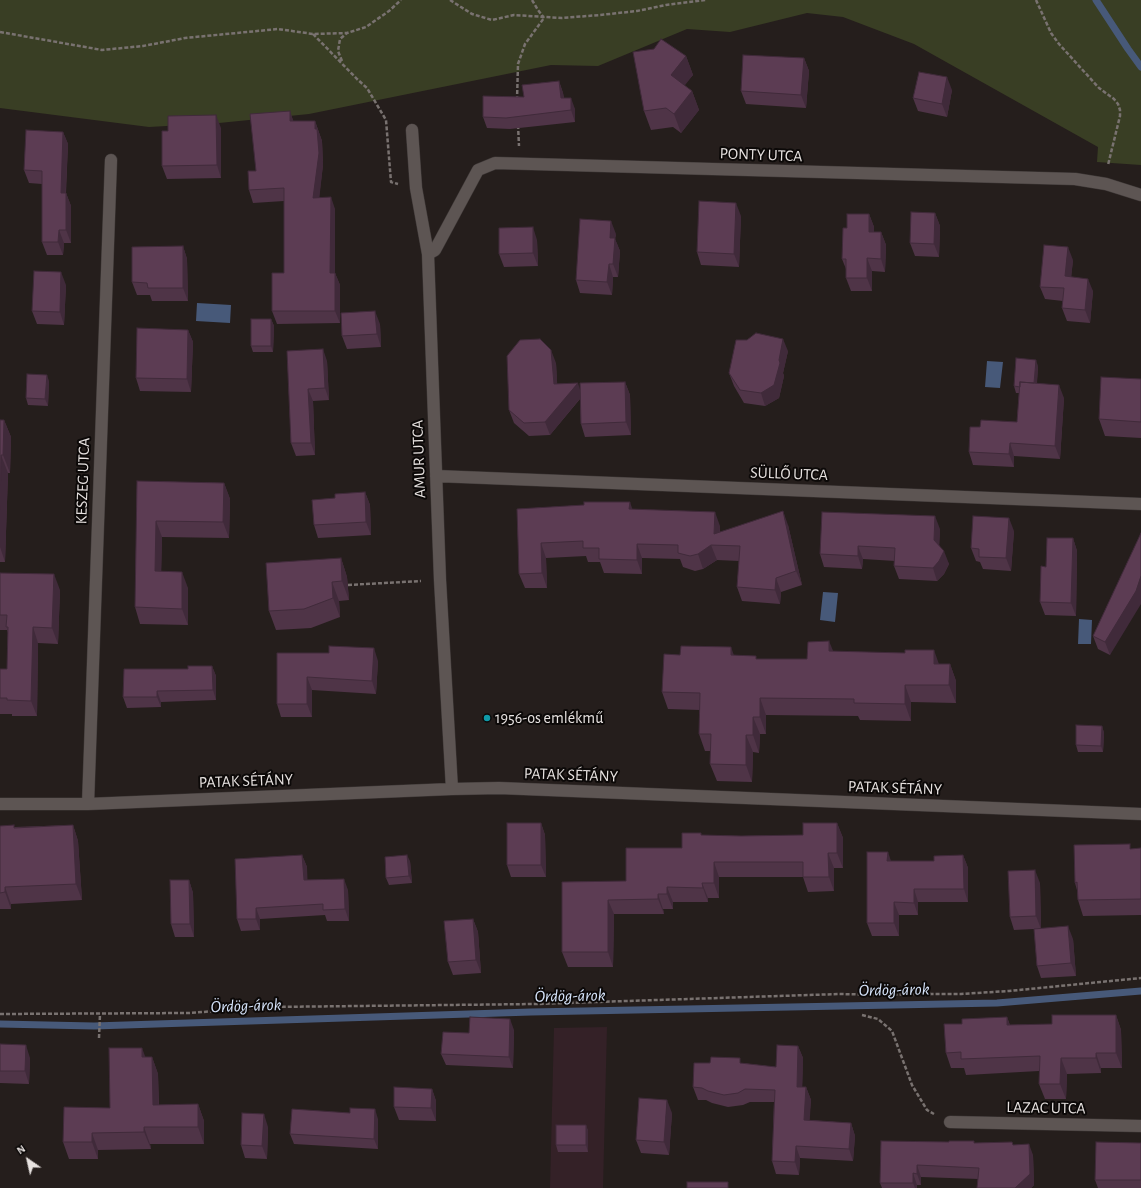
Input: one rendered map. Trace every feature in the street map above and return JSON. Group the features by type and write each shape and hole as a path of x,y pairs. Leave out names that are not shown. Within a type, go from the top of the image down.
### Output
{"street":[{"name":"AMUR UTCA","path":"412,130 416,188 428,254 440,580 452,789"},
{"name":"KESZEG UTCA","path":"88,804 111,160"},
{"name":"PONTY UTCA","path":"428,254 435,250 478,170 495,163 1075,179 1106,184 1141,195"},
{"name":"SÜLLŐ UTCA","path":"436,476 1141,504"},
{"name":"PATAK SÉTÁNY","path":"0,804 88,804 452,789 535,790 1141,814"},
{"name":"LAZAC UTCA","path":"950,1122 1141,1126"}],"path":[{"path":"0,32 102,50 143,46 184,38 278,29 313,34 347,33 366,27 389,11 401,0"},
{"path":"450,0 472,14 492,20 514,15 544,18 600,15 637,11 666,4 706,0"},
{"path":"532,0 544,18"},
{"path":"1036,0 1052,33 1060,44 1100,88 1114,99 1120,110 1119,122 1110,155 1106,184"},
{"path":"517,107 518,64 525,44 544,18"},
{"path":"343,64 338,50 340,39 347,33"},
{"path":"313,34 357,79 368,88 386,120 391,182 416,188"},
{"path":"518,122 519,145 525,164"},
{"path":"348,585 440,580"},
{"path":"0,1014 189,1013 270,1007 536,1004 839,994 961,994 1009,991 1141,978"},
{"path":"100,1014 100,1038"},
{"path":"862,1015 878,1019 892,1031 912,1085 927,1110 941,1119 950,1122"}],"shaded area":[{"path":"607,1027 603,1188 550,1188 554,1028"}],"green space":[{"path":"0,0 1141,0 1141,165 1097,162 1098,147 914,44 843,17 807,13 730,32 687,29 598,66 551,65 309,114 219,123 149,127 0,108"}],"water":[{"path":"197,303 231,305 230,323 196,321"},
{"path":"987,361 1003,362 1000,388 985,387"},
{"path":"823,592 838,593 835,622 820,620"},
{"path":"1079,619 1092,620 1091,644 1078,644"}],"building":[{"path":"661,39 686,56 671,75 692,91 674,114 666,108 644,111 633,52 654,49"},
{"path":"743,55 804,58 801,95 741,91"},
{"path":"919,72 947,77 942,104 913,98"},
{"path":"559,81 561,98 571,98 571,110 506,118 483,117 483,96 524,97 522,85"},
{"path":"290,111 290,121 315,121 315,129 317,129 319,153 313,198 331,197 330,273 335,273 335,311 272,311 272,273 284,273 284,188 249,190 248,171 256,171 250,114"},
{"path":"216,115 217,165 162,166 162,131 168,131 168,116"},
{"path":"26,130 63,132 61,193 66,193 66,230 59,230 58,242 42,242 42,171 24,170"},
{"path":"699,201 736,203 734,254 697,252"},
{"path":"911,212 935,213 934,244 910,243"},
{"path":"847,214 869,214 869,232 881,232 881,259 867,258 867,278 846,278 846,259 842,259 843,228 847,228"},
{"path":"580,219 611,221 610,238 615,238 613,264 609,264 607,282 576,280"},
{"path":"533,227 533,253 499,254 499,228"},
{"path":"1044,245 1068,247 1065,276 1088,279 1085,310 1062,308 1064,288 1040,287"},
{"path":"183,246 183,288 148,288 147,283 132,282 132,247"},
{"path":"34,271 61,272 60,312 32,311"},
{"path":"375,311 377,334 342,336 341,313"},
{"path":"251,319 271,319 271,346 251,346"},
{"path":"137,328 188,330 187,379 136,378"},
{"path":"756,333 783,339 779,360 780,363 774,385 761,393 740,390 729,373 736,340 747,340"},
{"path":"540,339 551,350 554,384 578,383 545,422 524,423 509,410 507,356 520,340"},
{"path":"323,349 325,388 308,389 311,443 291,443 287,351"},
{"path":"1016,358 1036,360 1034,383 1020,382 1020,387 1014,386"},
{"path":"27,374 47,375 45,399 26,398"},
{"path":"1101,377 1141,379 1141,422 1099,419"},
{"path":"625,382 626,422 581,424 580,383"},
{"path":"1020,382 1059,385 1055,446 1010,443 1009,454 969,452 970,427 980,427 981,420 1017,422"},
{"path":"0,420 4,420 3,455 1,455 0,510"},
{"path":"137,481 224,483 223,522 156,521 155,571 182,572 182,609 135,607"},
{"path":"365,492 366,522 314,525 312,500 335,498 335,494"},
{"path":"584,502 630,502 629,509 715,512 714,534 783,511 796,571 776,578 775,590 737,587 740,546 711,545 698,554 690,556 678,553 678,545 637,544 637,560 599,559 599,548 583,548 583,541 541,543 542,573 519,574 517,509 584,505"},
{"path":"822,512 935,516 934,540 944,551 939,561 933,568 894,566 895,548 858,546 858,556 820,554"},
{"path":"973,516 1009,518 1006,558 979,557 979,549 971,548"},
{"path":"1141,533 1141,576 1136,591 1105,642 1093,636"},
{"path":"1047,538 1073,538 1071,603 1040,602 1041,566 1046,567"},
{"path":"341,558 342,581 332,582 333,598 304,609 269,611 266,563"},
{"path":"0,573 54,574 52,628 33,627 31,701 7,700 7,698 0,698 0,669 7,669 8,627 6,627 7,615 0,615"},
{"path":"829,641 829,651 905,653 905,650 934,650 934,664 950,664 949,685 905,685 905,704 854,703 854,699 760,698 760,717 753,717 753,735 746,735 746,765 710,764 711,734 699,734 700,693 662,692 664,654 680,655 681,646 731,647 731,655 756,656 756,659 807,659 808,642"},
{"path":"329,646 374,648 372,681 307,677 307,704 277,704 277,653 329,653"},
{"path":"188,666 212,666 213,690 157,691 157,697 123,697 124,669 188,669"},
{"path":"1076,725 1102,726 1101,746 1076,745"},
{"path":"507,823 541,823 541,865 507,865"},
{"path":"803,823 837,823 837,853 828,853 829,877 803,877 803,862 714,862 714,883 702,883 703,888 667,887 667,894 658,894 658,899 608,900 608,952 562,952 562,882 626,881 626,848 682,848 682,833 741,836 803,835"},
{"path":"14,825 14,828 73,825 76,884 5,887 5,892 0,893 0,826"},
{"path":"1130,844 1130,849 1141,848 1141,899 1078,900 1077,882 1075,883 1074,845"},
{"path":"867,852 888,852 887,861 934,861 934,856 963,855 964,889 914,889 914,903 894,902 894,923 867,923"},
{"path":"302,855 304,880 344,879 345,909 323,910 323,904 256,908 256,919 237,919 235,859"},
{"path":"407,855 409,876 386,878 385,857"},
{"path":"1035,870 1036,916 1010,917 1008,871"},
{"path":"170,880 189,880 190,924 171,924"},
{"path":"473,919 476,960 448,962 444,921"},
{"path":"1068,926 1071,963 1037,966 1034,929"},
{"path":"1052,1015 1116,1015 1116,1053 1096,1053 1096,1058 1061,1058 1060,1084 1039,1084 1040,1056 961,1059 961,1052 946,1053 944,1024 962,1024 962,1019 1007,1017 1007,1025 1052,1024"},
{"path":"470,1017 510,1019 509,1057 441,1054 443,1032 469,1033"},
{"path":"0,1044 26,1045 25,1071 0,1071"},
{"path":"777,1045 798,1046 797,1087 806,1087 804,1120 851,1123 849,1149 796,1146 795,1162 772,1161 775,1090 745,1089 738,1093 724,1095 702,1088 693,1087 694,1063 710,1063 711,1057 740,1058 740,1063 776,1067"},
{"path":"109,1048 142,1048 142,1057 152,1057 153,1105 198,1104 198,1127 144,1127 144,1132 92,1133 92,1142 63,1142 64,1107 110,1108"},
{"path":"394,1087 432,1089 431,1108 394,1107"},
{"path":"639,1098 667,1100 664,1142 636,1140"},
{"path":"350,1108 375,1109 374,1139 290,1134 292,1109 350,1113"},
{"path":"242,1113 264,1114 262,1146 241,1145"},
{"path":"556,1125 586,1125 586,1145 556,1145"},
{"path":"881,1141 974,1141 974,1143 1012,1142 1013,1145 1029,1144 1030,1174 1015,1188 977,1188 979,1168 917,1165 917,1174 913,1173 913,1183 880,1183"},
{"path":"1096,1142 1141,1143 1141,1180 1095,1180"},
{"path":"687,1182 728,1182 728,1188 687,1188"}],"waterway":[{"name":"Ördög-árok","path":"1096,0 1141,67"},
{"name":"Ördög-árok","path":"0,1024 94,1026 531,1012 997,1003 1141,991"}],"place":[{"name":"1956-os emlékmű","path":"487,718"}]}
